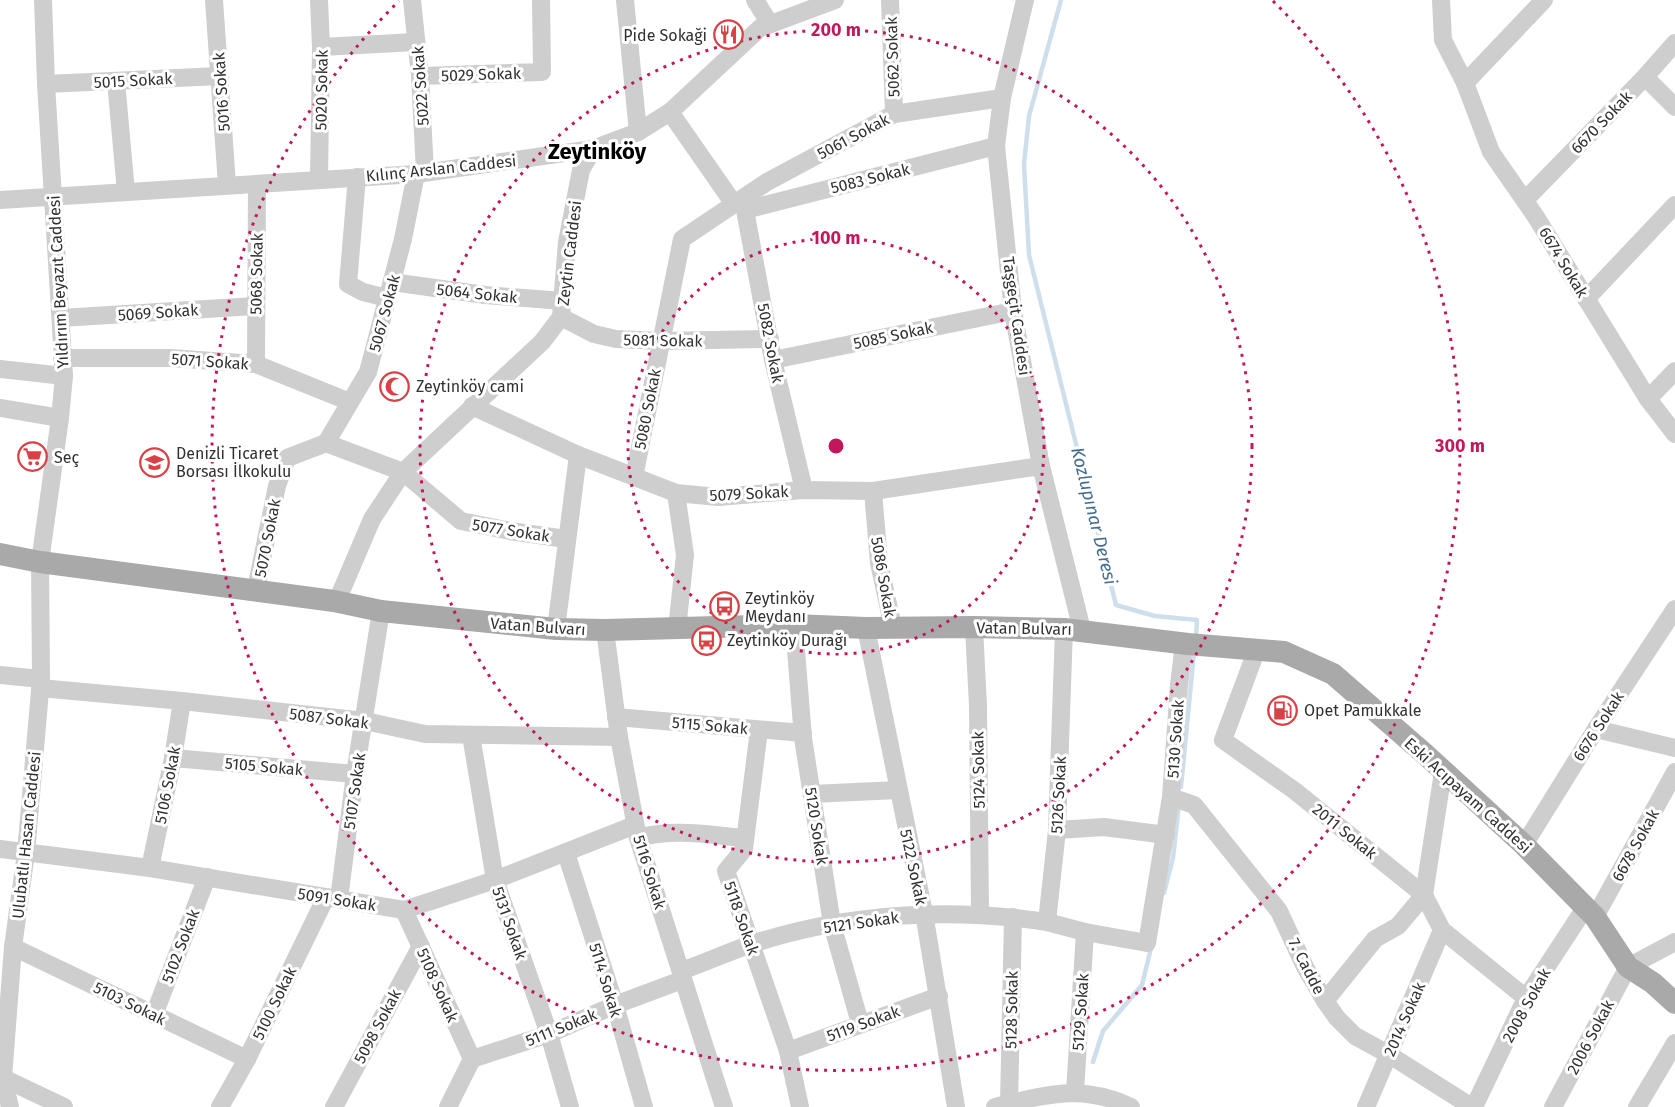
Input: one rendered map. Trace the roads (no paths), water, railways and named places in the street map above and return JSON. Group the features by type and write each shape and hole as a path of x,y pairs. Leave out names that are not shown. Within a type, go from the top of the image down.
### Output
{"main road":[{"name":"Vatan Bulvarı","path":"0,554 40,562 337,601 381,611 556,629 605,630 794,625 866,628 1073,629"},
{"name":"Eski Acıpayam Caddesi","path":"1073,629 1193,644 1284,652 1333,674 1524,845 1590,913 1628,967 1653,983 1675,1003"}],"street":[{"name":"Yıldırım Beyazıt Caddesi","path":"40,562 60,418 63,367 43,0"},
{"name":"5016 Sokak","path":"214,0 227,184"},
{"name":"5020 Sokak","path":"319,0 320,180"},
{"name":"5022 Sokak","path":"412,0 420,76 421,173"},
{"name":"5029 Sokak","path":"420,76 542,72 541,0"},
{"path":"625,0 638,132"},
{"path":"755,0 770,24"},
{"name":"Kılınç Arslan Caddesi","path":"0,200 421,173 593,149 638,132 670,112 760,28 835,0"},
{"name":"5062 Sokak","path":"890,0 894,114"},
{"name":"Taşgeçit Caddesi","path":"1025,0 1002,98 996,146 1013,310 1073,629"},
{"name":"6674 Sokak","path":"1441,0 1443,40 1465,83 1491,152 1524,200 1648,399 1675,434"},
{"path":"1465,83 1544,0"},
{"path":"321,47 416,42"},
{"name":"6670 Sokak","path":"1524,200 1675,43"},
{"name":"5015 Sokak","path":"46,84 220,76"},
{"path":"1644,77 1675,107"},
{"path":"116,81 126,192"},
{"name":"5061 Sokak","path":"660,341 682,239 742,203 767,182 894,114 1002,98"},
{"path":"670,112 742,203"},
{"name":"5083 Sokak","path":"742,203 996,146"},
{"name":"Zeytin Caddesi","path":"337,601 372,519 403,472 542,342 562,309 567,242 579,180 581,170 593,149"},
{"name":"5067 Sokak","path":"326,443 368,372 421,173"},
{"name":"5064 Sokak","path":"357,177 348,284 363,292 390,290 485,295 562,309"},
{"name":"5068 Sokak","path":"256,364 257,184"},
{"name":"5082 Sokak","path":"742,203 773,360 804,490"},
{"path":"1586,299 1675,205"},
{"name":"5069 Sokak","path":"61,318 255,306"},
{"name":"5081 Sokak","path":"562,309 594,334 616,339 660,341 770,339"},
{"name":"5085 Sokak","path":"773,360 1013,310"},
{"name":"5080 Sokak","path":"634,477 660,341"},
{"name":"5071 Sokak","path":"0,369 63,367 170,358 256,364 350,402"},
{"path":"1648,399 1675,371"},
{"name":"5079 Sokak","path":"472,406 578,455 676,493 718,497 804,490 873,491 1041,466"},
{"path":"0,408 60,418"},
{"name":"5077 Sokak","path":"326,443 403,472 461,521 510,531 566,538"},
{"name":"5070 Sokak","path":"256,589 277,486 287,459 326,443"},
{"path":"556,629 578,455"},
{"name":"5086 Sokak","path":"873,491 879,563 893,627"},
{"path":"676,493 685,555 677,628"},
{"name":"Ulubatlı Hasan Caddesi","path":"10,1107 1,1079 5,973 13,946 26,853 40,684 40,562"},
{"name":"6676 Sokak","path":"1524,845 1596,729 1675,609"},
{"name":"5107 Sokak","path":"333,898 365,722 381,611"},
{"name":"5120 Sokak","path":"794,625 803,733 832,924 860,1023"},
{"name":"5124 Sokak","path":"974,627 978,706 980,914"},
{"name":"5122 Sokak","path":"866,628 924,914 956,1107"},
{"name":"5126 Sokak","path":"1047,921 1057,830 1073,629"},
{"name":"5116 Sokak","path":"605,630 619,737 636,832 724,1107"},
{"name":"5130 Sokak","path":"1085,932 1147,943 1166,835 1181,800 1179,685 1193,644"},
{"name":"2011 Sokak","path":"1257,649 1223,740 1295,791 1424,895 1442,930 1526,998"},
{"name":"5087 Sokak","path":"0,675 40,684 365,722 425,734 619,737"},
{"name":"5106 Sokak","path":"150,868 173,758 182,701"},
{"name":"5115 Sokak","path":"616,717 803,733"},
{"path":"1596,729 1675,748"},
{"name":"5118 Sokak","path":"759,730 744,849 726,871 788,1051 800,1107"},
{"name":"5131 Sokak","path":"471,735 495,880 549,1034 570,1107"},
{"name":"5105 Sokak","path":"173,758 355,774"},
{"path":"1325,1001 1375,939 1398,926 1424,895 1443,772"},
{"name":"6678 Sokak","path":"1590,913 1670,798 1675,772"},
{"path":"812,794 898,790"},
{"name":"7. Cadde","path":"1181,800 1279,911 1305,967 1337,1018 1355,1036 1473,1107"},
{"path":"1057,830 1104,827 1166,835"},
{"name":"5091 Sokak","path":"0,849 150,868 404,910 495,880 566,853 636,832 681,832 745,838"},
{"name":"5114 Sokak","path":"566,853 615,1005 644,1107"},
{"name":"5102 Sokak","path":"154,1015 207,877"},
{"name":"5100 Sokak","path":"220,1107 333,898"},
{"name":"5108 Sokak","path":"404,910 472,1059"},
{"name":"2008 Sokak","path":"1473,1107 1526,998 1590,913"},
{"name":"5121 Sokak","path":"682,976 751,945 832,924 924,914 980,914 1047,921"},
{"name":"5128 Sokak","path":"1002,1105 1013,916"},
{"path":"1047,921 1085,932"},
{"name":"2014 Sokak","path":"1366,1107 1442,930"},
{"name":"5129 Sokak","path":"1075,1092 1085,932"},
{"path":"1628,967 1675,942"},
{"name":"5103 Sokak","path":"13,946 247,1059"},
{"name":"5098 Sokak","path":"334,1107 420,946"},
{"name":"2006 Sokak","path":"1553,1107 1628,967"},
{"name":"5111 Sokak","path":"472,1059 549,1034 682,976"},
{"name":"5119 Sokak","path":"788,1051 939,996"},
{"path":"1637,1107 1675,1042"},
{"path":"455,1102 472,1059"},
{"path":"1,1079 64,1107"},
{"path":"1002,1105 1075,1092 1097,1101 1124,1106"}],"waterway":[{"name":"Kozlupınar Deresi","path":"1061,0 1029,116 1024,164 1029,255 1116,605 1155,616 1197,620 1196,637"},
{"name":"Kozlupınar Deresi","path":"1181,787 1194,652"},
{"name":"Kozlupınar Deresi","path":"1164,893 1173,858 1179,804"},
{"name":"Kozlupınar Deresi","path":"1093,1062 1103,1031 1142,985 1151,948"}],"place":[{"name":"Pide Sokaği","path":"728,35"},
{"name":"Zeytinköy cami","path":"395,386"},
{"name":"Seç","path":"33,457"},
{"name":"Denizli Ticaret Borsası İlkokulu","path":"155,462"},
{"name":"Zeytinköy Meydanı","path":"724,607"},
{"name":"Zeytinköy Durağı","path":"706,640"},
{"name":"Opet Pamukkale","path":"1283,710"}],"district":[{"name":"Zeytinköy","path":"597,151"}]}
